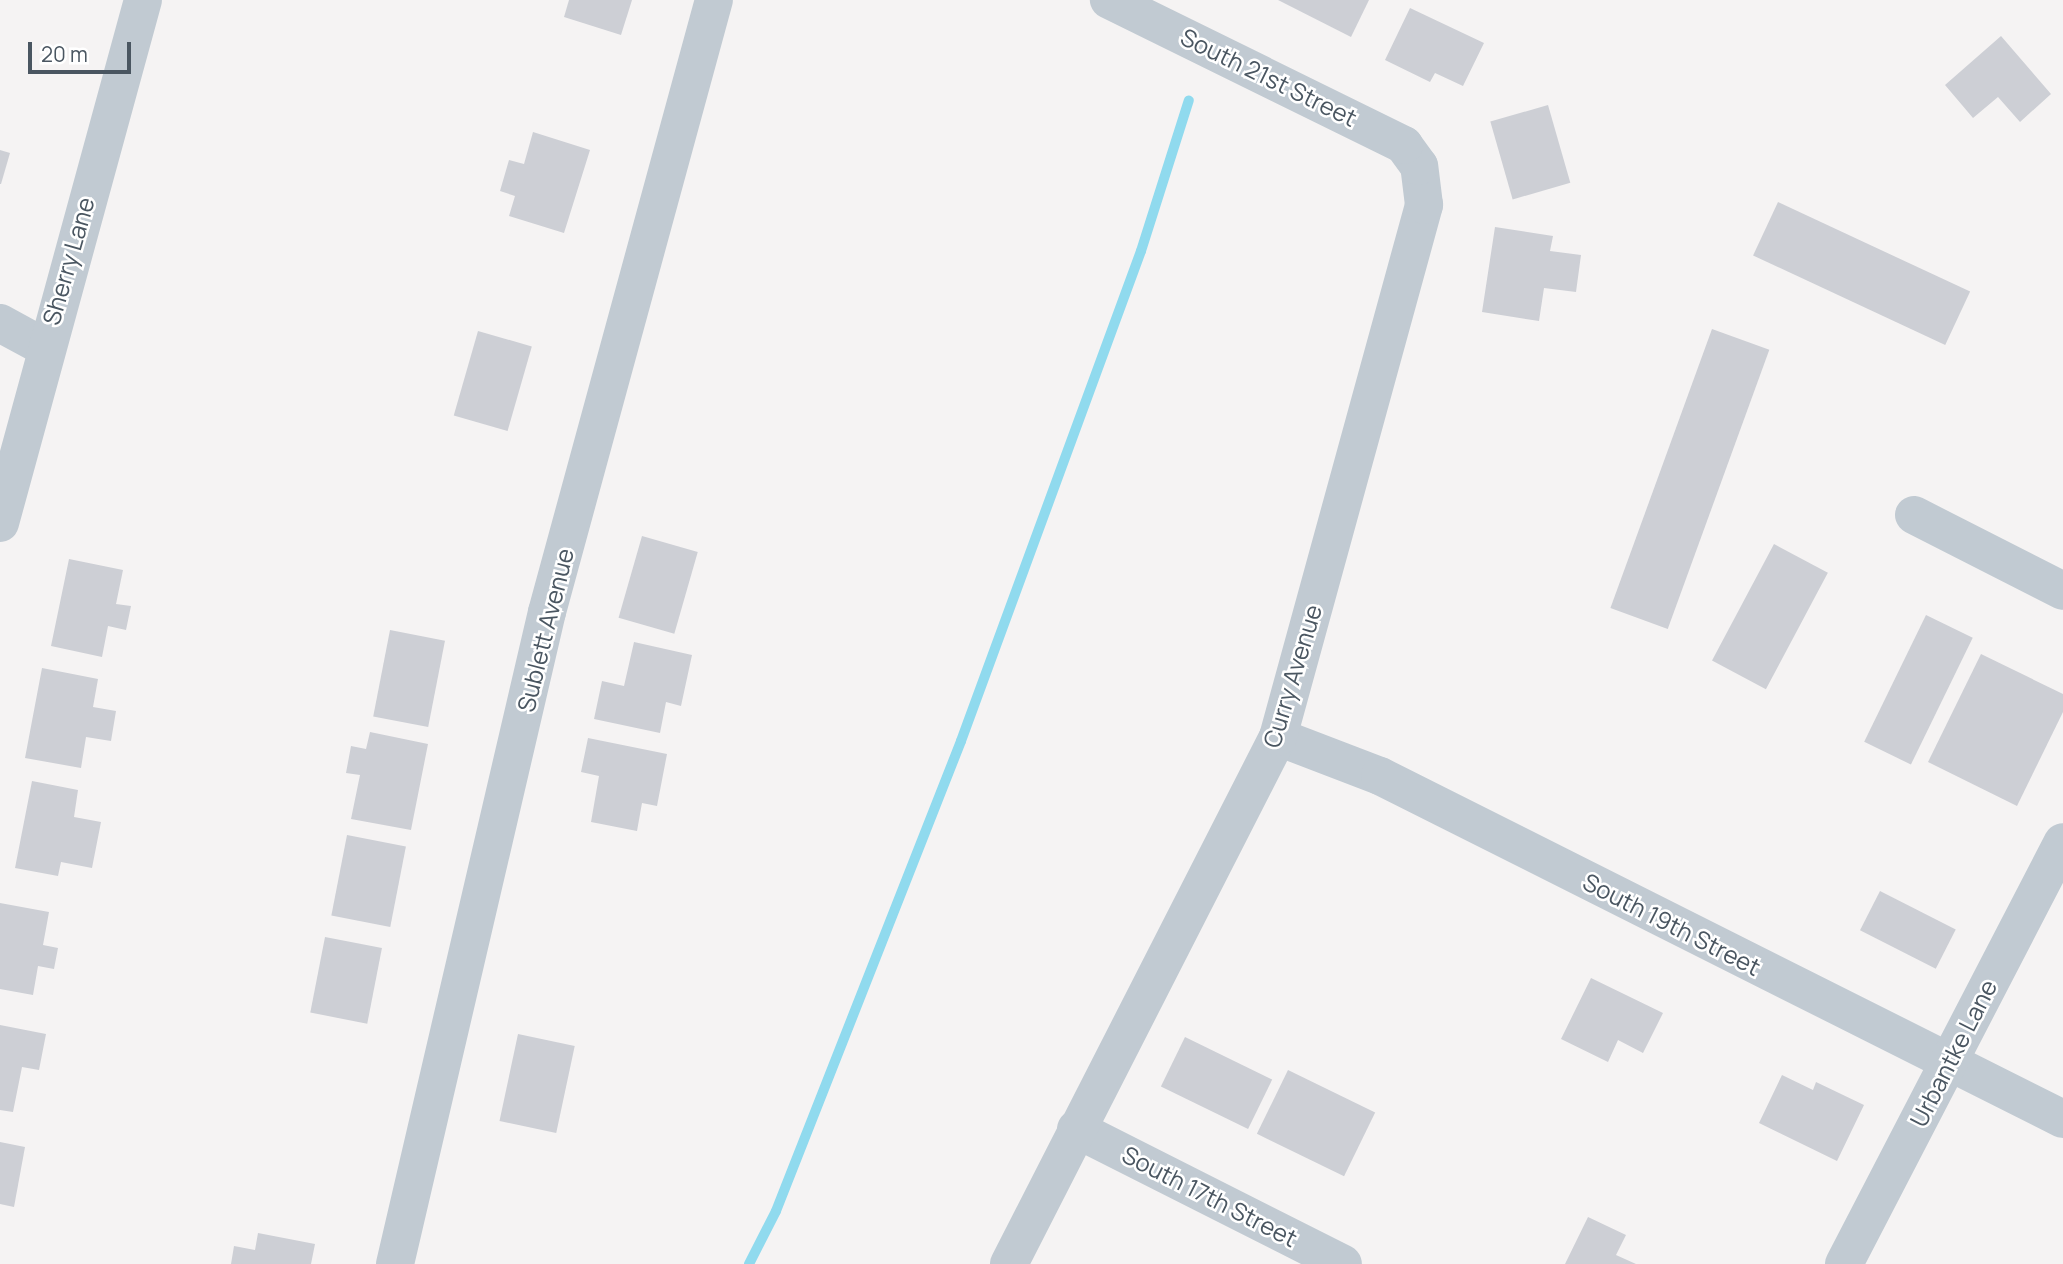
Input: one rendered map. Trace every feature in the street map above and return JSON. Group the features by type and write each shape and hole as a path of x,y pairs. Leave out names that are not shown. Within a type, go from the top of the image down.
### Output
{"street":[{"name":"Sherry Lane","path":"0,523 44,346 143,0"},
{"name":"Sublett Avenue","path":"395,1264 547,612 714,0"},
{"name":"South 21st Street","path":"1109,0 1404,145 1419,166"},
{"name":"Curry Avenue","path":"1009,1264 1278,737 1409,266 1424,205 1419,166"},
{"path":"0,323 44,346"},
{"path":"1914,515 2063,591"},
{"name":"South 19th Street","path":"1278,737 1380,776 2063,1119"},
{"name":"Urbantke Lane","path":"1844,1264 2063,842"},
{"name":"South 17th Street","path":"1076,1129 1343,1264"}],"building":[{"path":"569,0 632,0 621,35 564,17"},
{"path":"1278,0 1369,0 1351,37"},
{"path":"1410,8 1484,43 1463,86 1435,73 1430,82 1385,60"},
{"path":"2001,36 2051,94 2020,122 1998,97 1973,118 1945,85"},
{"path":"1548,105 1570,183 1513,199 1490,122"},
{"path":"533,132 590,150 564,233 509,216 515,196 500,191 509,160 524,164"},
{"path":"0,150 10,153 1,184 0,184"},
{"path":"1778,202 1970,292 1945,345 1753,255"},
{"path":"1495,227 1553,236 1550,251 1581,255 1576,292 1544,288 1539,321 1482,312"},
{"path":"1712,329 1769,350 1668,629 1610,608"},
{"path":"478,331 532,346 508,431 454,416"},
{"path":"642,536 698,552 674,634 619,618"},
{"path":"1774,544 1828,573 1766,689 1712,661"},
{"path":"69,559 123,570 116,604 131,606 126,630 108,626 102,657 51,646"},
{"path":"1926,615 1973,638 1911,765 1864,742"},
{"path":"390,630 445,641 428,727 373,716"},
{"path":"634,642 692,655 681,706 666,702 660,733 594,719 602,681 624,686"},
{"path":"1981,654 2063,694 2063,712 2017,806 1928,762"},
{"path":"42,668 98,679 93,707 116,711 111,741 86,737 81,768 25,758"},
{"path":"370,732 428,744 411,830 351,819 360,775 346,773 351,746 366,749"},
{"path":"588,738 667,754 657,806 642,803 637,831 591,822 599,776 581,772"},
{"path":"32,781 78,790 74,817 101,822 92,868 61,862 58,876 15,868"},
{"path":"347,835 406,846 390,927 331,915"},
{"path":"1880,891 1956,930 1936,969 1860,930"},
{"path":"0,903 49,912 43,945 58,948 54,969 38,966 33,995 0,989"},
{"path":"325,937 382,948 367,1024 310,1013"},
{"path":"1591,978 1663,1013 1643,1053 1618,1040 1608,1062 1561,1039"},
{"path":"0,1025 46,1034 39,1070 22,1067 13,1112 0,1110"},
{"path":"518,1034 575,1046 556,1133 499,1121"},
{"path":"1185,1037 1272,1080 1248,1129 1161,1086"},
{"path":"1288,1070 1375,1113 1344,1176 1257,1134"},
{"path":"1782,1075 1813,1090 1816,1082 1864,1105 1837,1161 1759,1123"},
{"path":"0,1142 25,1147 14,1207 0,1204"},
{"path":"1588,1217 1626,1235 1616,1255 1636,1264 1565,1264"},
{"path":"258,1233 315,1244 311,1264 231,1264 234,1246 255,1250"}],"waterway":[{"path":"749,1264 776,1211 961,741 1141,251 1189,100"}]}
